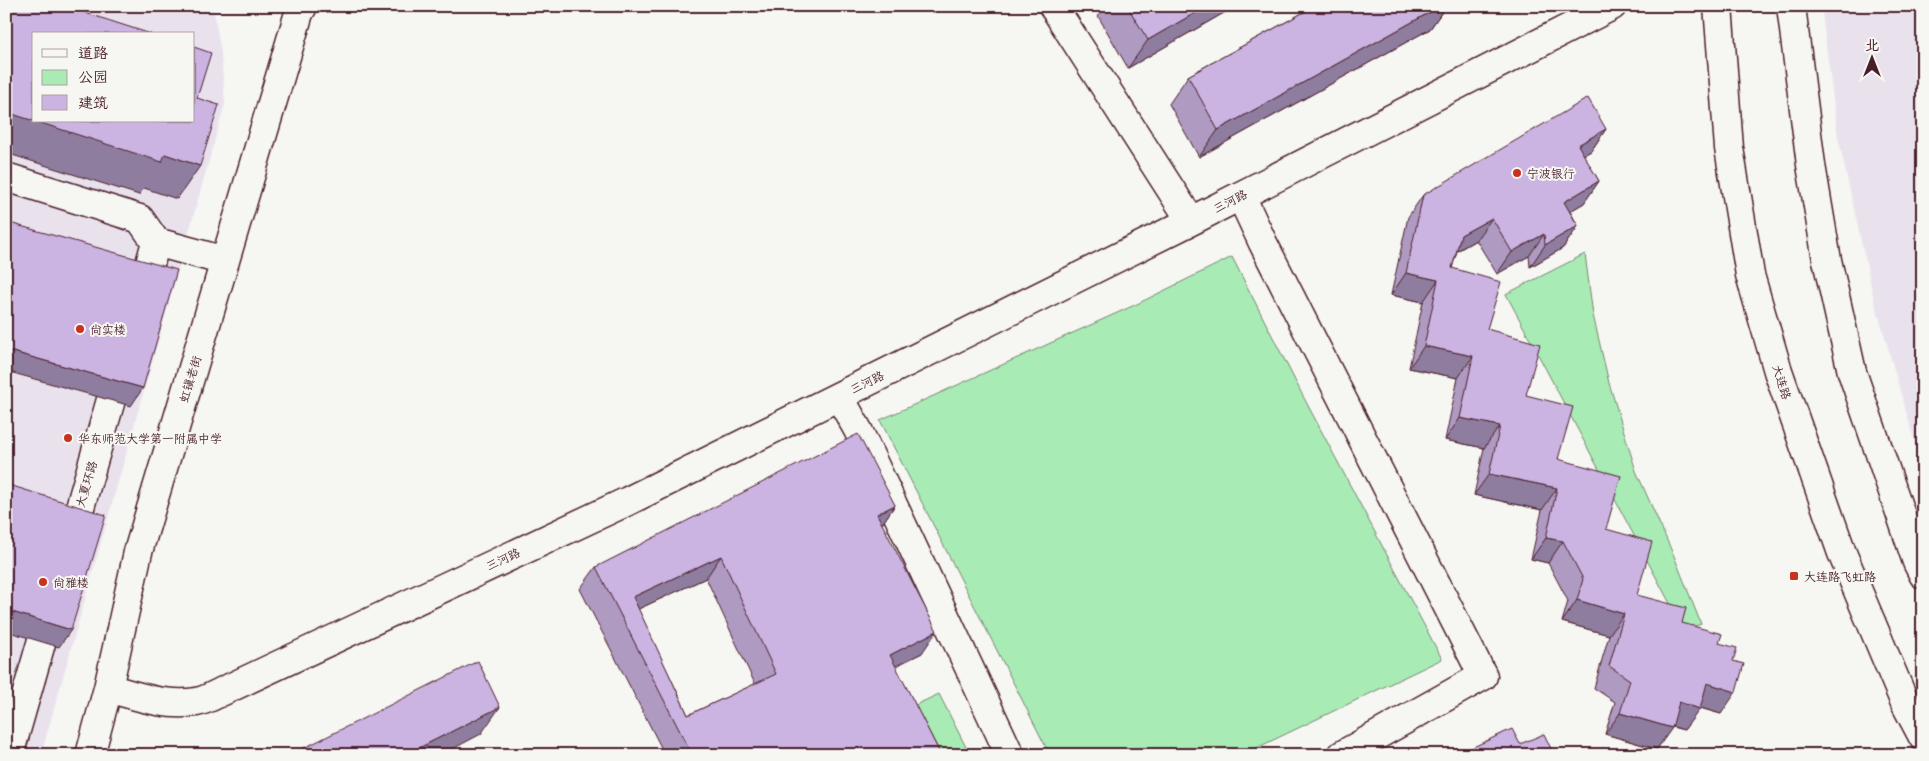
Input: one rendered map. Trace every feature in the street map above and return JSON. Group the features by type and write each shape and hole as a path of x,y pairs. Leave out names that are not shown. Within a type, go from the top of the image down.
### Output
{"street":[{"path":"1054,6 1191,221"},
{"name":"三河路","path":"108,688 161,702 198,702 628,501 1241,196 1612,6"},
{"name":"大连路","path":"1718,6 1728,148 1750,275 1778,371 1842,553 1905,703 1923,737"},
{"path":"1791,6 1811,165 1827,260 1852,372 1917,562 1923,574"},
{"name":"虹镇老街","path":"90,755 108,688 138,552 225,261 294,8"},
{"path":"6,177 140,219 156,242 225,261"},
{"path":"1241,196 1263,243 1483,676 1342,755"},
{"name":"大夏环路","path":"8,755 156,242"},
{"path":"839,396 858,430 1010,755"}],"shaded area":[{"name":"华东师范大学第一附属中学","path":"6,6 213,6 221,53 225,104 41,755 6,755"},
{"path":"1821,6 1923,6 1923,471 1874,299 1838,137"}],"green space":[{"path":"1585,254 1593,315 1609,383 1636,471 1674,556 1701,624 1684,630 1506,294"},
{"path":"1232,257 1305,400 1442,659 1242,755 1050,755 880,420 1137,304"},
{"path":"939,694 970,755 915,755 894,715"}],"building":[{"path":"6,6 64,6 145,32 32,32 32,120 6,112"},
{"path":"1127,6 1207,6 1148,40"},
{"path":"1315,6 1441,6 1218,130 1188,76"},
{"path":"195,47 211,53 197,98 219,105 200,166 165,154 162,162 38,122 195,122"},
{"path":"1588,98 1606,129 1578,145 1599,181 1564,202 1578,226 1545,245 1544,234 1512,252 1492,218 1461,235 1452,268 1501,282 1487,329 1540,344 1526,395 1573,407 1558,459 1621,476 1606,529 1652,542 1637,595 1686,608 1682,623 1722,634 1719,643 1737,648 1733,661 1744,664 1736,692 1707,683 1700,709 1679,702 1672,728 1620,713 1630,680 1609,666 1624,614 1577,600 1583,579 1563,541 1546,538 1557,488 1489,474 1500,426 1460,418 1473,356 1424,346 1438,280 1406,273 1423,195"},
{"name":"尚实楼","path":"6,222 177,270 143,388 6,350"},
{"path":"858,434 895,505 877,514 937,631 890,655 941,755 692,755 596,567","holes":["721,556 776,674 688,715 633,597"]},
{"name":"尚雅楼","path":"6,484 106,515 71,630 6,610"},
{"path":"478,661 500,707 405,755 290,755"},
{"path":"1512,729 1520,744 1544,734 1554,755 1456,755"},
{"path":"6,745 38,755 6,755"}],"place":[{"name":"宁波银行","path":"1517,173"},
{"name":"尚实楼","path":"80,329"},
{"name":"华东师范大学第一附属中学","path":"68,438"},
{"name":"大连路飞虹路","path":"1794,576"},
{"name":"尚雅楼","path":"43,582"}]}
